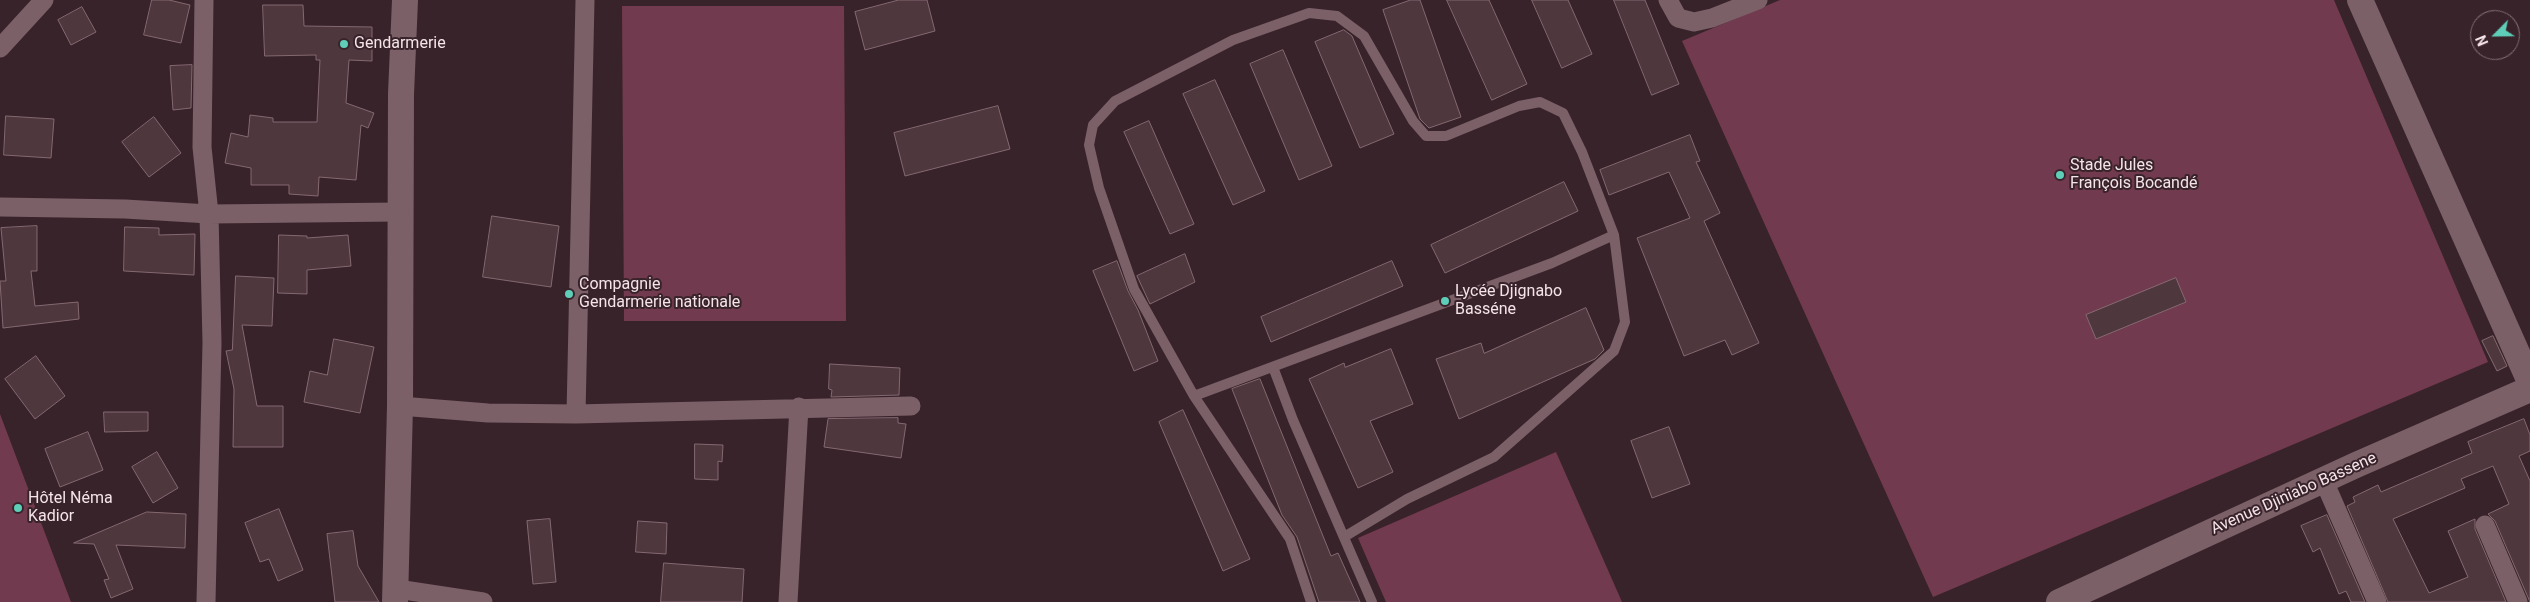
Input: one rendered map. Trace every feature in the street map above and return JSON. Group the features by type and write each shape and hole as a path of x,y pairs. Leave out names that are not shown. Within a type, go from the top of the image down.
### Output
{"main road":[{"path":"396,596 400,406 400,94 405,0"},
{"path":"2360,0 2530,382"},
{"name":"Avenue Djiniabo Bassene","path":"2072,599 2324,481 2530,389"}],"street":[{"path":"0,48 44,0"},
{"path":"204,0 202,147 209,214 212,343 206,602"},
{"path":"576,414 585,0"},
{"path":"1668,0 1678,18 1694,22 1758,0"},
{"path":"0,207 125,209 209,214 400,212"},
{"path":"400,406 488,412 576,414 911,406"},
{"path":"788,602 799,408"},
{"path":"2324,481 2376,602"},
{"path":"2485,525 2518,602"},
{"path":"396,596 483,602"}],"lane":[{"path":"1310,602 1290,539 1194,396 1134,290 1099,188 1089,144 1093,125 1115,102 1233,40 1309,13 1336,16 1364,36 1413,121 1426,136 1446,136 1519,106 1540,102 1563,113 1582,152 1614,235 1625,322 1614,351 1494,457 1407,499 1344,537"},
{"path":"1194,396 1552,263 1614,235"},
{"path":"1273,367 1293,420 1372,602"}],"shaded area":[{"path":"1780,0 2334,0 2488,362 1933,597 1682,41"},
{"path":"622,6 844,6 846,321 624,321"},
{"name":"Hôtel Néma Kadior","path":"0,414 71,602 0,602"},
{"path":"1556,452 1622,602 1386,602 1358,538"}],"building":[{"path":"152,0 169,0 190,5 181,43 144,35"},
{"path":"899,0 927,0 935,31 865,50 855,12"},
{"path":"1411,0 1420,0 1461,117 1429,128 1420,119 1383,10"},
{"path":"1447,0 1489,0 1527,84 1492,100"},
{"path":"1532,0 1568,0 1592,54 1562,68"},
{"path":"1614,0 1645,0 1679,84 1652,95"},
{"path":"263,5 303,5 304,26 372,27 372,61 349,60 346,103 374,113 368,128 361,125 356,180 319,177 318,196 289,194 289,185 251,185 251,168 225,163 231,133 248,137 250,115 273,118 273,122 317,122 320,60 316,60 316,55 265,56"},
{"path":"82,7 96,32 71,45 58,20"},
{"path":"1344,30 1352,36 1394,134 1360,148 1315,42"},
{"path":"1283,50 1332,166 1299,180 1250,64"},
{"path":"192,65 191,108 173,110 170,66"},
{"path":"1215,80 1265,191 1233,205 1183,94"},
{"path":"998,106 1010,149 905,176 894,133"},
{"path":"6,116 54,119 51,158 4,155"},
{"path":"154,117 181,153 149,177 122,142"},
{"path":"1149,121 1194,224 1170,234 1124,132"},
{"path":"1690,135 1700,161 1696,162 1720,213 1704,221 1759,343 1732,355 1725,340 1684,356 1637,238 1690,218 1669,172 1609,195 1600,170"},
{"path":"1564,182 1578,211 1445,273 1431,245"},
{"path":"492,216 559,226 551,287 483,277"},
{"path":"37,226 37,271 31,271 35,306 78,302 79,319 3,328 0,281 6,281 1,228"},
{"path":"125,227 159,228 159,235 195,234 194,275 124,271"},
{"path":"279,235 307,236 307,238 348,235 351,266 307,270 307,294 278,293"},
{"path":"1185,254 1195,282 1150,304 1137,276"},
{"path":"1117,261 1158,361 1134,371 1093,271"},
{"path":"1392,261 1403,286 1271,342 1261,317"},
{"path":"236,276 274,278 272,326 242,325 257,406 283,406 283,447 233,447 234,389 226,351 232,350"},
{"path":"2176,278 2186,302 2096,339 2086,315"},
{"path":"1586,308 1604,350 1595,359 1459,419 1436,359 1481,343 1484,353"},
{"path":"2493,336 2507,366 2497,371 2482,341"},
{"path":"334,339 374,347 360,413 304,402 310,371 327,375"},
{"path":"1391,349 1413,404 1370,421 1393,472 1358,488 1309,379 1344,363 1345,367"},
{"path":"36,356 65,396 35,419 5,379"},
{"path":"830,364 900,368 899,395 831,397 832,390 829,389"},
{"path":"1260,379 1331,556 1338,553 1360,602 1319,602 1297,537 1282,515 1232,389"},
{"path":"1183,410 1250,559 1223,571 1159,422"},
{"path":"104,412 148,412 148,431 105,432"},
{"path":"898,418 898,423 906,424 901,458 824,447 828,419"},
{"path":"2524,419 2530,435 2530,451 2519,456 2530,481 2530,602 2495,521 2488,514 2509,504 2493,466 2461,479 2465,488 2393,519 2429,593 2468,577 2448,531 2475,519 2475,529 2506,602 2388,602 2347,506 2355,502 2353,497 2378,485 2381,492 2472,453 2468,442"},
{"path":"1669,427 1690,484 1652,498 1631,441"},
{"path":"88,432 103,470 60,487 45,449"},
{"path":"695,444 723,445 722,462 718,461 718,480 695,479"},
{"path":"157,452 178,488 153,503 132,467"},
{"path":"279,509 303,570 278,581 269,559 260,562 245,523"},
{"path":"147,512 186,514 185,548 116,545 133,589 111,598 104,580 109,579 94,544 74,543"},
{"path":"2327,515 2365,602 2351,602 2346,591 2339,594 2320,548 2313,552 2301,526"},
{"path":"550,519 556,582 533,584 527,521"},
{"path":"638,521 667,523 666,554 636,552"},
{"path":"353,531 358,566 379,602 335,602 327,534"},
{"path":"664,563 744,569 742,602 661,602"}],"place":[{"name":"Gendarmerie","path":"344,44"},
{"name":"Stade Jules François Bocandé","path":"2060,175"},
{"name":"Compagnie Gendarmerie nationale","path":"569,294"},
{"name":"Lycée Djignabo Basséne","path":"1445,301"},
{"name":"Hôtel Néma Kadior","path":"18,508"}]}
